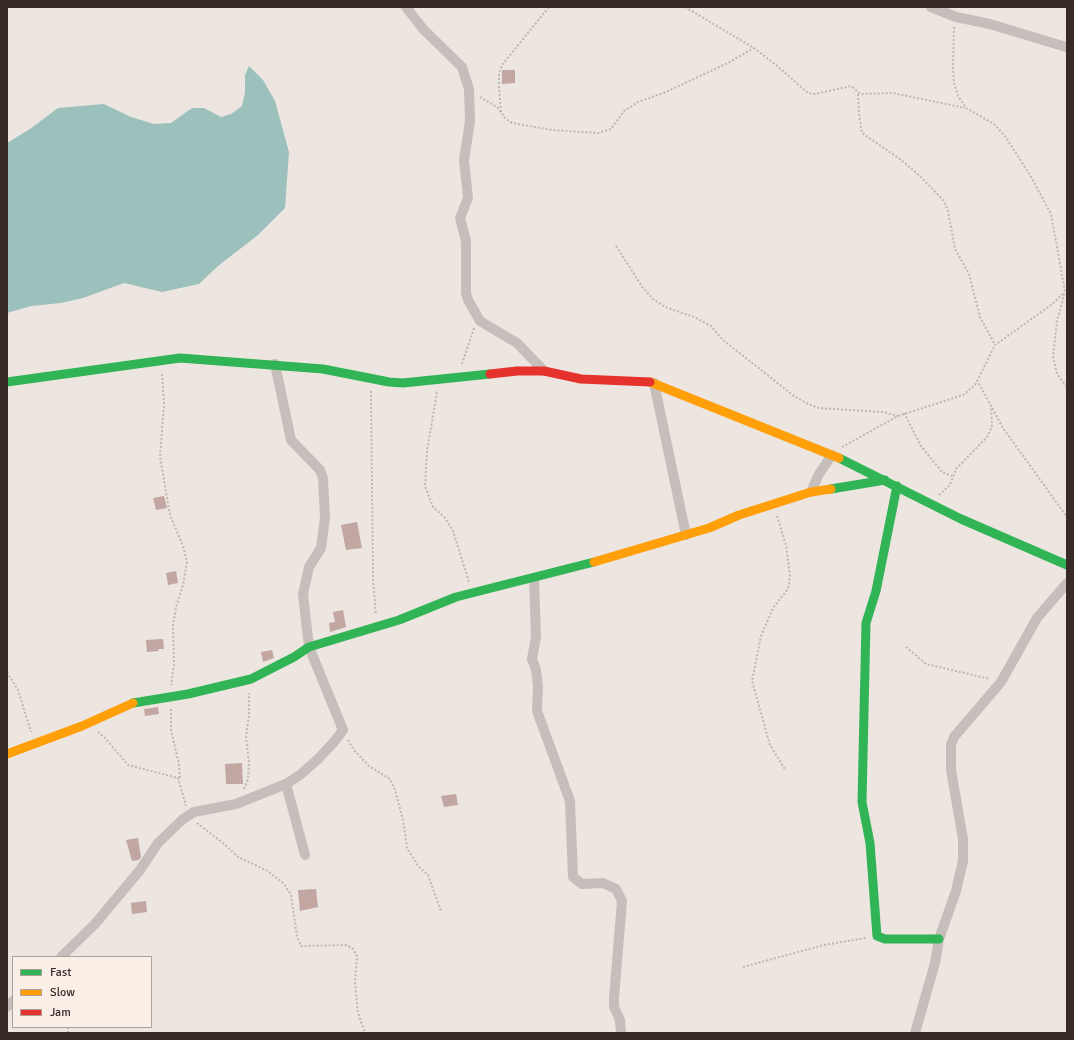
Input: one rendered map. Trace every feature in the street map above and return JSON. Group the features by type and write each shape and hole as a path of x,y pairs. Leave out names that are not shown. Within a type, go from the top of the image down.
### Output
{"street":[{"path":"406,7 423,29 462,66 469,90 470,122 464,160 468,198 460,218 466,242 466,293 476,317 487,326 517,343 544,371"},
{"path":"931,7 956,17 990,24 1066,48"},
{"path":"7,382 180,358 275,364 323,369 371,380 404,383 499,372 544,371 581,379 632,380 654,383 832,455 931,502 961,519 1067,565"},
{"path":"62,956 95,924 140,870 158,843 190,814 236,804 286,784 300,775 318,759 343,730 308,646 303,587 309,567 321,548 325,518 324,486 320,470 291,440 275,364"},
{"path":"654,383 686,535"},
{"path":"811,492 822,469 832,455"},
{"path":"7,754 82,726 136,702 171,697 251,679 294,657 308,646 399,620 439,603 471,593 578,568 651,544 686,535 811,492 885,480"},
{"path":"897,486 876,591 866,623 864,646 862,802 870,843 877,936 885,939 939,939"},
{"path":"534,578 536,637 532,659 536,670 538,687 537,711 570,801 573,877 582,884 603,883 616,889 622,901 614,998 614,1007 620,1020 621,1033"},
{"path":"915,1033 935,963 939,939 956,891 963,861 963,839 951,770 951,745 954,737 1001,682 1037,618 1067,583"},
{"path":"286,784 305,855"}],"path":[{"path":"501,113 499,74 502,65 549,7"},
{"path":"685,7 754,48 808,93 815,94 847,86 851,86 858,93 862,133 905,164 930,186 944,201 948,211 955,249 969,274 980,317 995,345"},
{"path":"956,17 952,52 954,83 958,96 966,108"},
{"path":"469,90 497,107 512,123 533,128 598,133 611,129 624,111 638,102 666,92 730,62 754,48"},
{"path":"858,93 893,93 966,108 994,124 1005,136 1051,214 1065,292 1057,321 1053,356 1057,374 1067,387"},
{"path":"616,246 643,288 653,299 665,307 694,317 711,326 723,340 794,396 820,408 883,412 898,416"},
{"path":"832,455 861,436 904,413 964,394 975,385 995,345 1001,339 1051,305 1065,292"},
{"path":"458,376 474,330 476,317"},
{"path":"162,360 164,404 160,457 170,515 183,546 187,562 173,626 174,665 171,697 171,730 178,758 180,780 190,814 196,823 223,843 238,857 268,871 284,884 291,895 297,936 301,946 347,945 353,949 356,956 355,983 358,1013 365,1033"},
{"path":"438,379 427,451 426,486 433,507 445,518 453,531 471,593"},
{"path":"371,380 373,578 376,618 374,627"},
{"path":"977,380 1004,428 1067,518"},
{"path":"931,502 949,487 956,469 987,437 992,427 990,402"},
{"path":"904,413 921,446 942,472 952,476"},
{"path":"767,506 772,509 778,517 786,545 790,576 788,589 773,608 761,636 752,681 770,745 786,771"},
{"path":"906,647 926,664 1001,682"},
{"path":"7,672 18,690 34,743"},
{"path":"236,804 248,779 250,763 246,736 251,679"},
{"path":"82,726 97,731 128,765 167,774 180,780"},
{"path":"343,730 354,750 370,766 390,779 395,790 407,848 418,866 428,875 438,898 441,911"},
{"path":"743,967 824,945 877,936"}],"water":[{"path":"249,66 263,80 275,101 289,152 285,208 258,235 218,266 199,284 162,292 124,283 83,298 61,303 31,306 7,313 7,143 30,129 58,108 104,104 131,117 154,124 171,123 192,108 204,108 221,117 231,114 242,106 245,92 245,75"}],"building":[{"path":"502,70 515,70 515,83 502,84"},
{"path":"164,496 167,508 156,510 153,498"},
{"path":"357,522 362,548 346,550 341,525"},
{"path":"176,571 178,583 168,585 166,573"},
{"path":"343,610 346,627 330,632 329,623 335,622 333,612"},
{"path":"163,639 164,649 147,652 146,640"},
{"path":"272,650 274,658 263,662 261,652"},
{"path":"158,707 159,714 145,716 144,709"},
{"path":"242,763 243,784 226,784 225,764"},
{"path":"456,794 458,805 444,807 441,796"},
{"path":"138,838 141,857 139,860 132,861 126,840"},
{"path":"316,889 318,907 300,911 298,890"},
{"path":"146,901 147,912 132,914 131,903"}],"traffic: fast":[{"path":"7,382 180,358 323,369 389,382 403,383 490,374"},
{"path":"839,458 961,519 1067,565"},
{"path":"831,489 885,480"},
{"path":"897,486 876,591 866,623 862,802 870,843 877,936 885,939 939,939"},
{"path":"133,703 188,694 251,679 294,657 309,647 399,620 456,597 594,562"}],"traffic: slow":[{"path":"650,382 839,458"},
{"path":"594,562 709,528 739,515 811,492 831,489"},
{"path":"7,754 82,726 133,703"}],"traffic: jam":[{"path":"490,374 517,371 544,371 581,379 650,382"}]}
